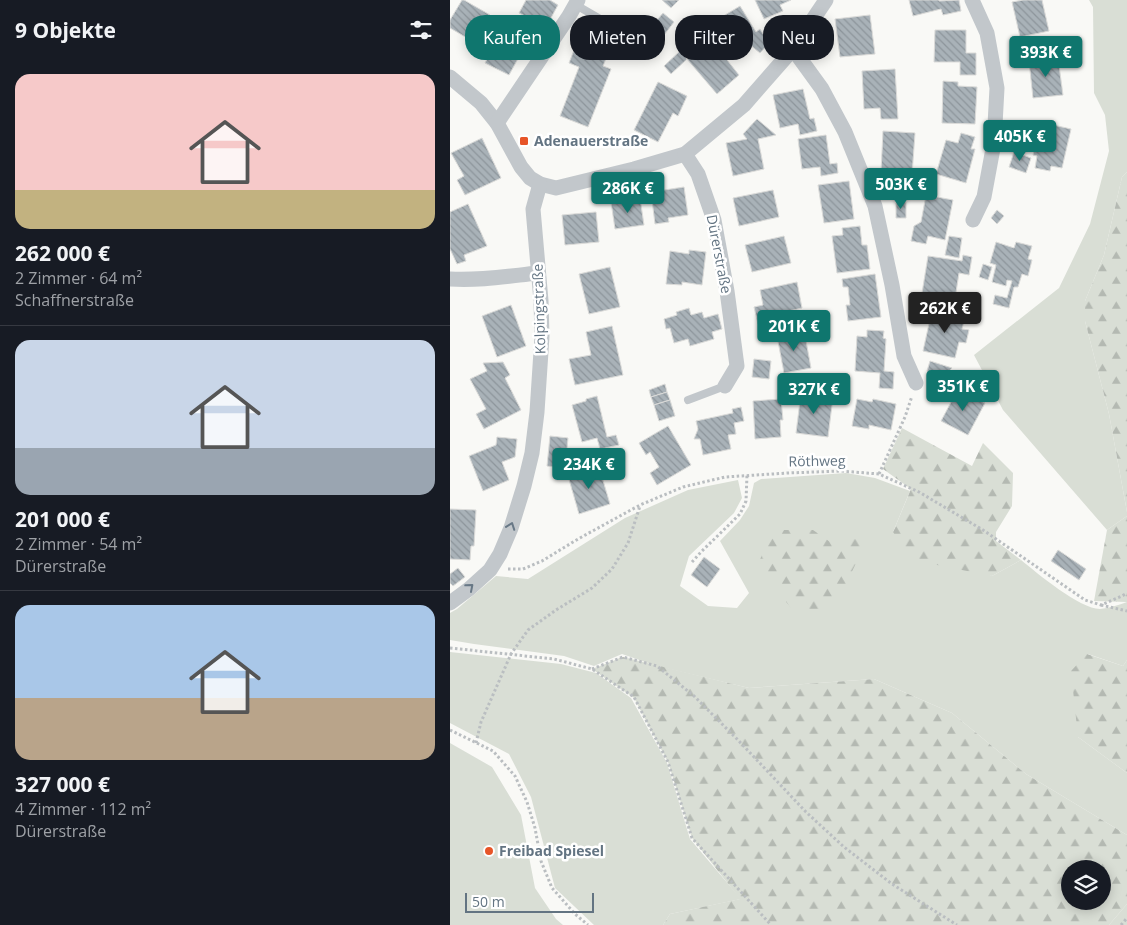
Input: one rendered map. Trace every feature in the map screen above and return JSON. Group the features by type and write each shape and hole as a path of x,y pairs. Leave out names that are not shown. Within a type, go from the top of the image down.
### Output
{"street":[{"path":"816,15 826,0"},
{"path":"972,0 987,33 997,88 994,142 984,197 973,220"},
{"path":"497,122 577,2"},
{"path":"450,77 481,103 497,122 520,167 530,178 540,184 556,188 634,169 685,154 744,104 783,60"},
{"path":"801,60 822,89 845,132 875,206 892,285 904,356 916,383"},
{"name":"Dürerstraße","path":"685,154 698,174 714,220 727,291 737,366 725,386"},
{"name":"Kolpingstraße","path":"450,603 490,570 500,554 511,528 532,453 542,336 533,209 540,184"},
{"path":"450,279 479,279 538,273"}],"lane":[{"path":"577,2 598,15"},
{"path":"688,400 725,386"}],"path":[{"path":"879,474 905,417 916,383"},
{"name":"Röthweg","path":"490,570 523,569 536,564 640,505 682,487 724,477 841,471 879,474 920,492 975,525 1085,600 1127,612"},
{"path":"692,562 740,514 746,501 747,475"},
{"path":"476,743 481,722 511,654 528,630 592,588 612,569 628,543 640,505"},
{"path":"1101,605 1127,593"},
{"path":"450,648 554,659 592,669 634,698 668,762 692,838 771,925"},
{"path":"592,669 623,657 656,666 694,696 806,812 844,847 892,884 957,925"},
{"path":"450,730 493,752 515,776 527,802 535,828 541,861 552,888 575,914 588,925"},
{"path":"1121,925 1127,918"}],"green space":[{"path":"1089,0 1127,0 1127,172 1122,177 1104,255 1085,301 1085,321 1109,414 1127,512 1127,516 1107,530 1003,410 974,355 1059,288 1090,224 1109,151 1105,115 1094,93 1093,7"},
{"path":"1127,172 1127,512 1109,414 1085,321 1085,301 1104,255 1122,177"},
{"path":"902,428 972,466 983,443 1013,473 1012,506 996,532 996,541 1021,560 992,576 912,560 893,532 911,489 883,469"},
{"path":"846,473 875,478 910,491 893,532 992,576 1021,560 1070,597 1092,607 1103,609 1127,602 1127,660 1123,666 1088,654 1078,737 1127,773 1127,835 1026,774 952,713 874,679 749,688 657,666 622,654 594,666 564,656 450,640 450,613 496,576 528,579 625,518 688,490 738,480 742,498 734,513 689,556 680,586 708,606 737,608 749,593 720,541 740,520 749,506 754,483 761,479"},
{"path":"1127,516 1127,602 1094,601 1107,530"},
{"path":"772,530 813,530 833,544 852,536 864,547 833,610 792,609 757,567"},
{"path":"450,652 561,664 596,673 631,698 667,763 690,839 741,899 670,914 663,925 594,925 555,888 531,797 509,754 450,723"},
{"path":"1087,654 1123,666 1127,660 1127,773 1078,737 1071,671"},
{"path":"623,657 749,688 874,679 952,713 1026,774 1127,835 1127,904 1109,925 663,925 670,914 740,899 692,838 668,762 634,698 592,669"},
{"name":"Freibad Spiesel","path":"450,743 492,767 521,815 535,888 556,919 563,925 450,925"},
{"path":"1127,904 1127,925 1109,925"}],"building":[{"path":"462,0 490,15 465,15 465,37 450,28 450,20"},
{"path":"526,0 550,0 558,5 553,15 523,15 519,13"},
{"path":"662,0 679,0 671,8"},
{"path":"755,0 791,0 780,5 783,11 774,15 763,15 763,17"},
{"path":"909,0 959,0 961,11 943,15 941,9 913,16"},
{"path":"1042,0 1049,31 1020,37 1012,2"},
{"path":"740,6 746,15 725,15"},
{"path":"663,13 674,22 665,34 665,15 661,15"},
{"path":"870,15 875,54 840,57 835,19"},
{"path":"753,27 756,32 760,29 763,34 763,50 760,53 753,47"},
{"path":"935,30 966,30 966,53 976,53 976,75 960,75 960,62 934,62"},
{"path":"675,56 675,60 686,60 671,74 664,66"},
{"path":"1058,58 1063,95 1033,98 1029,61"},
{"path":"486,60 517,60 509,75 485,63"},
{"path":"570,60 605,60 603,66 611,69 588,127 560,116 579,67 569,63"},
{"path":"688,60 727,60 739,75 717,94"},
{"path":"895,69 898,119 881,119 880,108 864,109 862,71"},
{"path":"943,81 958,82 958,86 977,87 975,124 942,123"},
{"path":"658,82 687,96 678,116 673,113 658,142 634,130"},
{"path":"803,89 810,119 814,118 817,131 800,135 798,124 780,128 773,95"},
{"path":"757,119 776,135 758,139 764,169 733,176 726,143 747,139 743,134"},
{"path":"1040,122 1071,129 1062,168 1051,166 1050,171 1035,168 1037,156 1033,155 1037,138 1032,137 1033,129 1038,130"},
{"path":"883,131 915,133 912,175 881,172"},
{"path":"961,133 975,137 971,149 975,149 966,183 936,174 946,140 958,143"},
{"path":"826,135 830,164 837,163 838,173 821,176 820,167 802,169 798,139"},
{"path":"482,138 501,178 465,195 457,180 464,176 451,153"},
{"path":"1014,152 1031,158 1026,173 1009,167"},
{"path":"849,181 854,219 824,223 818,185"},
{"path":"684,187 688,215 668,218 669,222 655,224 651,192"},
{"path":"773,190 779,217 739,226 733,198"},
{"path":"926,195 953,200 945,240 928,236 926,244 911,241 914,226 921,222"},
{"path":"640,198 644,225 615,229 611,202"},
{"path":"906,202 906,218 896,218 896,203"},
{"path":"468,204 487,246 464,255 466,261 457,264 450,249 450,212"},
{"path":"997,210 1004,216 997,224 991,218"},
{"path":"596,212 599,242 565,245 562,215"},
{"path":"860,226 862,245 867,245 870,269 837,273 832,236 843,235 842,228"},
{"path":"784,236 791,263 752,272 745,245"},
{"path":"949,236 962,238 959,258 945,255"},
{"path":"996,242 1014,248 1016,242 1032,246 1028,259 1032,260 1028,276 1022,274 1018,287 1014,287 1009,308 993,304 995,295 1007,298 1012,281 1007,280 1006,286 992,282 996,265 990,263"},
{"path":"689,250 706,252 702,285 682,282 682,285 666,284 670,251 689,254"},
{"path":"963,255 972,257 969,275 959,273 955,299 922,293 928,256 962,261"},
{"path":"983,264 992,267 988,280 979,277"},
{"path":"610,267 620,307 589,314 579,274"},
{"path":"875,274 881,317 848,321 846,305 850,305 848,287 843,287 842,279"},
{"path":"797,282 802,308 779,313 780,320 758,324 754,307 763,305 760,290"},
{"path":"511,305 526,346 497,357 482,316"},
{"path":"689,308 691,315 702,312 704,318 718,314 722,329 712,332 714,339 690,346 688,339 674,343 670,328 666,329 664,319 677,315 676,312"},
{"path":"932,310 965,317 962,329 969,330 966,343 959,342 955,358 923,351"},
{"path":"612,326 623,375 575,385 569,359 591,355 586,332"},
{"path":"804,330 811,368 784,373 777,336"},
{"path":"867,330 884,331 883,338 886,339 884,371 894,372 893,389 879,388 880,373 855,371 857,336 867,337"},
{"path":"754,359 771,361 769,379 752,377"},
{"path":"930,361 952,368 940,380 927,371"},
{"path":"503,362 510,375 505,378 521,410 484,429 476,414 486,409 470,379 487,371 483,363"},
{"path":"665,384 667,392 651,397 649,390"},
{"path":"958,389 985,403 968,435 941,421"},
{"path":"667,392 670,400 654,405 651,397"},
{"path":"801,393 833,397 828,437 796,433"},
{"path":"597,396 607,437 616,435 619,445 600,449 597,438 582,442 572,405"},
{"path":"781,399 783,420 780,420 781,437 755,439 753,401"},
{"path":"857,399 872,402 873,399 896,404 891,430 869,425 869,429 852,426"},
{"path":"670,400 675,416 659,421 654,405"},
{"path":"741,407 744,421 734,423 736,434 728,435 731,449 703,455 700,439 694,439 698,429 696,421 733,413 732,409"},
{"path":"668,426 691,465 657,485 650,473 659,467 650,452 646,455 639,443"},
{"path":"550,436 568,438 565,468 547,466"},
{"path":"497,437 517,439 515,457 502,462 509,480 483,491 469,456 496,445"},
{"path":"599,467 610,504 579,514 568,476"},
{"path":"450,509 476,510 474,546 471,546 470,560 450,559"},
{"path":"1058,550 1086,569 1079,580 1051,561"},
{"path":"704,557 720,569 707,587 691,575"},
{"path":"458,568 465,577 453,586 450,583 450,574"}],"place":[{"name":"Adenauerstraße","path":"524,141"},
{"name":"Freibad Spiesel","path":"489,851"}]}
